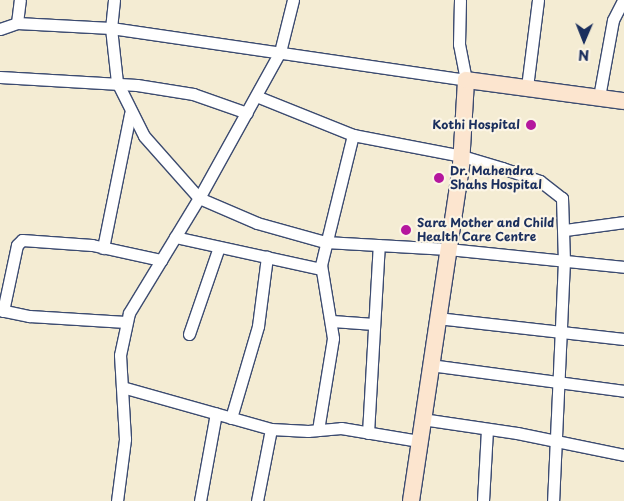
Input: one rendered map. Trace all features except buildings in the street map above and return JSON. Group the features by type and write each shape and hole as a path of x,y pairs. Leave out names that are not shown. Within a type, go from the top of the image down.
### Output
{"street":[{"path":"17,23 20,0"},
{"path":"114,0 111,28 117,82 130,114 155,152 200,198 275,230 325,242 448,249 624,267"},
{"path":"117,501 125,439 120,355 126,322 161,260 200,198 280,52 293,0"},
{"path":"411,501 462,156 466,80 459,44 460,0"},
{"path":"527,87 538,0"},
{"path":"599,97 613,20 623,0"},
{"path":"0,29 17,23 111,28 624,101"},
{"path":"0,76 117,82 193,94 247,113"},
{"path":"256,96 353,135 462,156 502,168 554,189 562,198 565,208 565,230 553,501"},
{"path":"103,248 130,114"},
{"path":"318,430 331,354 332,321 321,269 325,242 353,135"},
{"path":"565,230 624,222"},
{"path":"176,237 321,269"},
{"path":"126,322 2,311 18,242 22,240 103,248 161,260"},
{"path":"190,334 219,246"},
{"path":"368,432 379,246"},
{"path":"231,418 258,326 267,257"},
{"path":"437,318 561,331 624,340"},
{"path":"332,321 374,324"},
{"path":"430,365 624,391"},
{"path":"122,387 271,429 318,430 341,428 419,441"},
{"path":"200,501 216,413"},
{"path":"422,420 487,429 624,455"},
{"path":"257,501 271,429"},
{"path":"483,501 487,429"}],"place":[{"name":"Kothi Hospital","path":"531,125"},
{"name":"Dr. Mahendra Shahs Hospital","path":"439,178"},
{"name":"Sara Mother and Child Health Care Centre","path":"406,230"}]}
